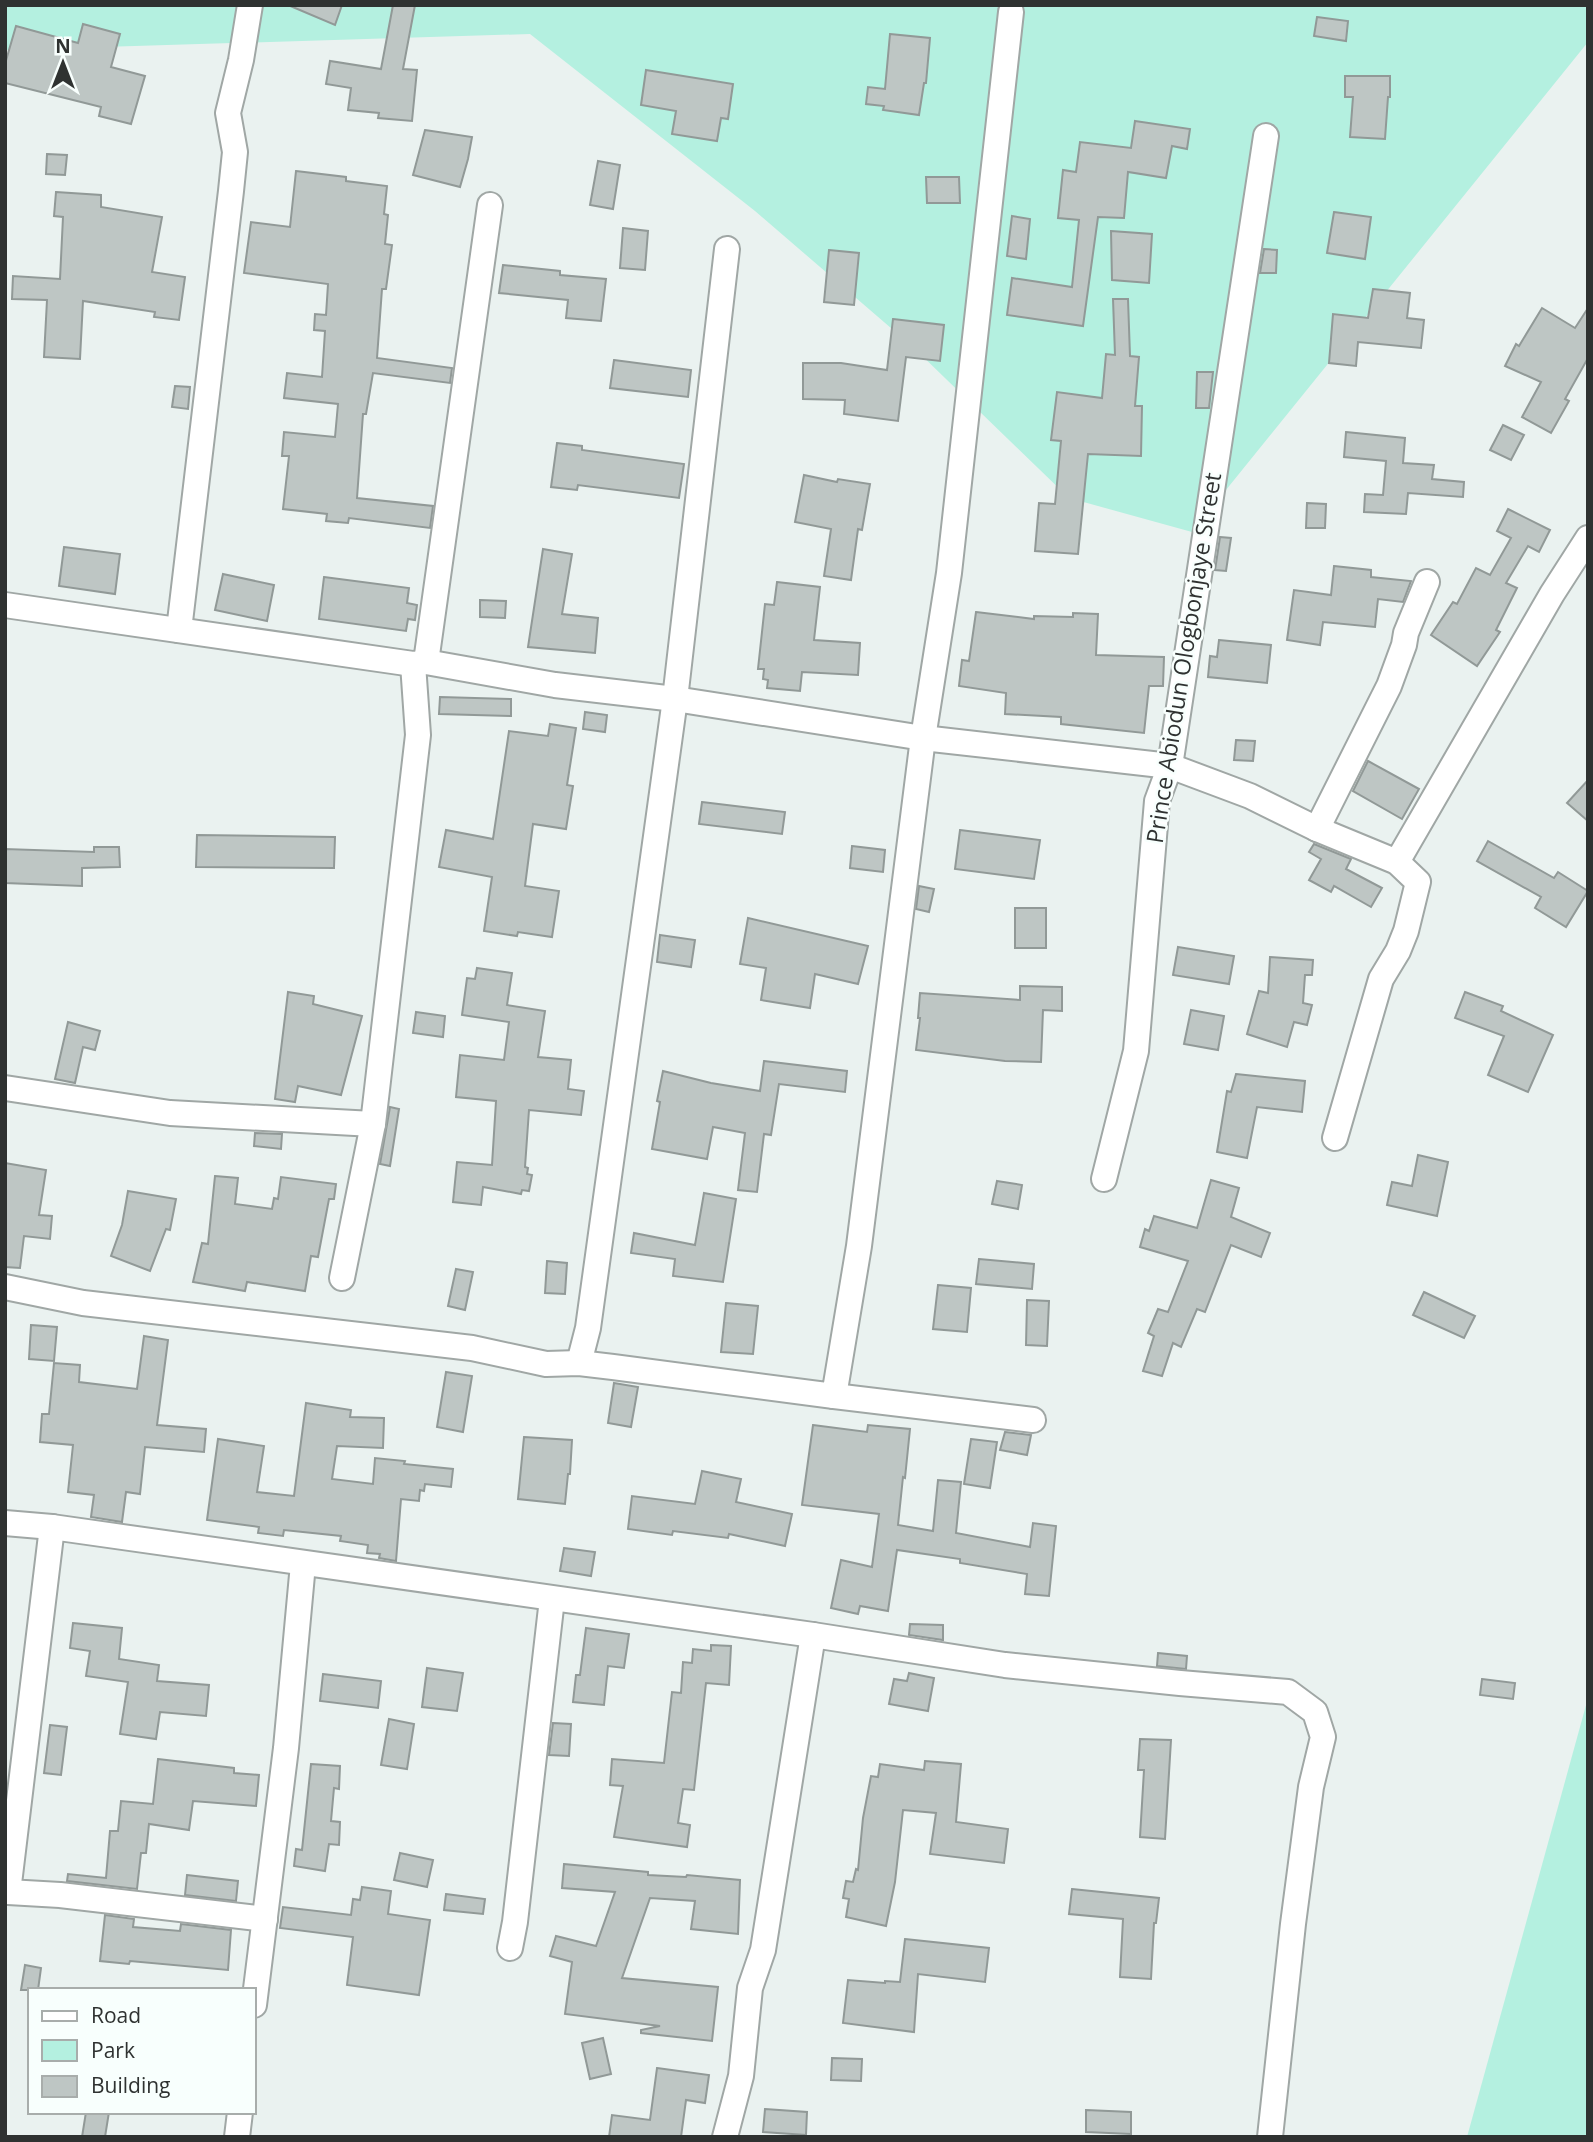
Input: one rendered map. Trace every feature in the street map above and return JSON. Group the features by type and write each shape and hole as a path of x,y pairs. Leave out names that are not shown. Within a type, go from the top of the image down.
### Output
{"street":[{"path":"178,630 235,152 228,113 241,60 250,5"},
{"path":"834,1396 859,1246 923,738 949,573 1011,12"},
{"name":"Prince Abiodun Ologbonjaye Street","path":"1104,1179 1136,1051 1157,802 1170,766 1266,136"},
{"path":"342,1278 373,1124 418,735 420,663 490,205"},
{"path":"579,1363 588,1328 675,699 727,249"},
{"path":"1397,862 1552,594 1588,538"},
{"path":"1317,829 1389,686 1406,633 1427,582"},
{"path":"5,605 420,663 555,685 675,699 923,738 1170,766 1250,796 1317,829 1397,862 1418,882 1406,931 1398,951 1381,979 1335,1138"},
{"path":"5,1088 170,1113 373,1124"},
{"path":"5,1287 83,1303 472,1348 546,1364 579,1363 1033,1420"},
{"path":"5,1523 51,1527 813,1635 1004,1665 1180,1684 1288,1692 1315,1712 1323,1737 1311,1787 1270,2137"},
{"path":"51,1527 6,1901 60,1895 265,1919"},
{"path":"256,1989 286,1748 303,1563"},
{"path":"510,1948 552,1600"},
{"path":"725,2137 741,2076 750,1988 763,1950 813,1635"},
{"path":"237,2137 240,2114"}],"green space":[{"path":"5,5 1588,5 1588,42 1192,532 1069,498 913,347 755,211 530,34 5,50"},
{"path":"1588,1698 1588,2137 1467,2137"}],"building":[{"path":"288,5 342,5 335,25"},
{"path":"393,5 415,5 403,69 417,70 412,121 378,118 379,113 348,110 351,88 326,84 330,61 381,69"},
{"path":"1317,17 1348,21 1346,41 1314,36"},
{"path":"83,24 120,34 111,67 145,76 131,124 99,116 101,107 5,83 5,64 16,26 78,43"},
{"path":"890,34 930,38 926,83 919,115 883,110 884,106 866,104 868,87 885,89"},
{"path":"646,70 733,84 728,119 721,118 717,141 672,134 676,111 641,105"},
{"path":"1345,76 1390,76 1385,139 1350,137 1353,97 1345,97"},
{"path":"1135,121 1190,129 1187,149 1172,146 1166,178 1128,172 1124,218 1098,217 1083,326 1007,315 1012,278 1072,287 1079,220 1058,218 1063,170 1076,172 1080,142 1131,148"},
{"path":"425,130 472,137 460,187 413,175"},
{"path":"47,154 67,155 65,175 46,174"},
{"path":"598,161 620,165 613,209 590,205"},
{"path":"296,171 346,177 346,181 387,186 385,244 392,245 386,289 382,289 377,358 452,368 450,383 373,373 366,414 363,414 357,498 433,506 430,528 349,518 348,523 326,521 327,514 283,509 289,456 282,456 284,432 335,437 338,404 284,398 287,373 322,377 325,331 314,330 315,314 326,315 328,284 244,273 251,222 290,227"},
{"path":"926,177 959,177 960,203 927,203"},
{"path":"56,192 101,195 101,207 162,217 152,272 185,277 179,320 154,317 155,312 83,301 80,359 44,357 47,300 12,299 13,276 60,279 63,217 54,216"},
{"path":"1334,212 1371,217 1365,259 1327,253"},
{"path":"1012,216 1030,219 1026,259 1007,256"},
{"path":"623,228 648,231 645,270 620,268"},
{"path":"1111,231 1152,234 1149,283 1112,280"},
{"path":"1264,249 1277,250 1276,273 1260,273"},
{"path":"829,250 859,253 854,305 824,302"},
{"path":"503,265 560,271 560,275 606,279 601,321 566,318 568,300 499,293"},
{"path":"1373,289 1410,293 1407,318 1424,320 1421,348 1358,342 1356,366 1329,363 1333,314 1368,318"},
{"path":"1113,299 1128,299 1130,356 1139,357 1135,406 1142,406 1141,456 1088,454 1078,554 1035,551 1039,503 1055,504 1061,441 1051,440 1057,392 1102,398 1106,354 1115,355"},
{"path":"1542,308 1575,328 1588,308 1588,358 1565,399 1569,401 1551,433 1522,417 1541,382 1505,366 1516,344 1519,346"},
{"path":"893,319 944,325 940,361 906,357 898,421 844,414 845,400 803,399 803,363 841,363 887,370"},
{"path":"614,360 691,370 688,397 610,388"},
{"path":"1197,372 1213,372 1209,408 1196,408"},
{"path":"175,386 190,387 188,409 172,407"},
{"path":"1503,425 1524,435 1511,460 1490,450"},
{"path":"1346,432 1405,438 1403,463 1434,465 1432,479 1464,482 1463,497 1408,493 1406,514 1364,512 1365,494 1383,495 1386,461 1344,457"},
{"path":"557,443 582,446 582,450 684,464 679,498 578,485 577,490 551,487"},
{"path":"804,475 837,482 838,479 870,484 862,530 858,529 851,580 824,576 831,529 795,522"},
{"path":"1307,503 1326,504 1325,528 1306,528"},
{"path":"1508,509 1550,530 1539,552 1528,546 1506,583 1517,588 1496,630 1500,632 1477,666 1431,635 1453,602 1457,604 1476,568 1490,575 1511,538 1497,531"},
{"path":"1220,537 1231,538 1226,571 1215,570"},
{"path":"64,547 120,554 115,594 59,586"},
{"path":"543,549 572,554 562,614 598,618 595,653 528,647"},
{"path":"1334,566 1371,570 1371,577 1411,581 1403,602 1378,599 1375,627 1323,622 1320,645 1287,640 1294,590 1331,595"},
{"path":"223,574 274,585 267,621 215,610"},
{"path":"324,577 409,588 407,603 417,605 415,620 408,619 406,631 319,619"},
{"path":"777,582 820,587 814,640 860,643 858,675 802,672 800,691 767,688 768,680 763,679 764,669 758,669 765,604 774,605"},
{"path":"480,600 506,601 505,618 480,617"},
{"path":"976,612 1034,619 1034,616 1073,617 1073,613 1098,614 1096,655 1164,657 1163,686 1149,686 1144,733 1061,724 1061,717 1005,714 1006,693 959,686 962,660 969,661"},
{"path":"1219,640 1271,645 1267,683 1208,677 1210,656 1217,657"},
{"path":"440,697 511,699 511,716 439,714"},
{"path":"585,712 607,715 605,732 583,729"},
{"path":"550,724 576,728 567,785 573,786 566,829 533,824 525,886 559,891 552,937 484,931 492,877 439,867 446,830 493,839 509,731 548,736"},
{"path":"1236,740 1255,741 1253,761 1234,760"},
{"path":"1368,761 1419,789 1402,819 1353,791"},
{"path":"1588,780 1588,821 1567,803"},
{"path":"702,802 785,812 782,834 699,824"},
{"path":"960,830 1040,840 1034,879 955,869"},
{"path":"197,835 335,837 334,868 196,867"},
{"path":"1488,841 1554,878 1558,872 1588,891 1566,927 1535,908 1541,897 1477,861"},
{"path":"1314,844 1351,859 1346,869 1382,888 1371,907 1334,886 1331,892 1309,880 1321,859 1309,852"},
{"path":"852,846 885,850 883,872 850,868"},
{"path":"94,847 119,847 120,867 82,868 82,886 5,883 5,849 94,852"},
{"path":"919,886 934,889 929,912 916,909"},
{"path":"1015,908 1046,908 1046,948 1015,948"},
{"path":"748,918 868,946 858,984 815,974 810,1008 761,1000 766,968 740,964"},
{"path":"660,935 695,940 691,967 657,962"},
{"path":"1178,947 1234,956 1229,984 1173,975"},
{"path":"1270,957 1313,960 1312,975 1305,975 1303,1003 1312,1005 1307,1025 1294,1022 1287,1047 1247,1034 1259,991 1268,993"},
{"path":"477,968 512,973 507,1005 545,1011 538,1057 571,1060 568,1089 584,1091 581,1115 529,1110 525,1167 528,1168 527,1174 532,1175 529,1191 522,1190 521,1194 483,1187 481,1205 453,1202 457,1162 492,1165 496,1101 456,1097 460,1055 504,1060 509,1022 462,1015 467,978 475,979"},
{"path":"1020,986 1062,987 1062,1011 1043,1010 1041,1062 1005,1061 916,1050 920,993 1020,1000"},
{"path":"288,992 314,996 313,1004 362,1016 341,1095 298,1086 295,1102 275,1099"},
{"path":"1465,992 1503,1006 1501,1011 1553,1035 1528,1092 1488,1075 1504,1036 1455,1018"},
{"path":"1191,1010 1224,1016 1218,1050 1184,1044"},
{"path":"416,1012 445,1016 443,1037 413,1033"},
{"path":"68,1022 100,1031 95,1050 83,1047 75,1083 55,1079"},
{"path":"764,1061 847,1071 845,1092 779,1084 771,1135 764,1134 757,1192 738,1190 745,1133 713,1127 707,1159 652,1149 663,1071 760,1091"},
{"path":"1236,1074 1305,1081 1302,1112 1257,1107 1247,1158 1217,1152 1227,1091 1231,1092"},
{"path":"390,1107 399,1109 390,1166 380,1164"},
{"path":"255,1133 282,1134 281,1149 254,1146"},
{"path":"1418,1155 1448,1162 1437,1216 1387,1205 1392,1182 1412,1186"},
{"path":"5,1163 46,1170 39,1215 52,1216 50,1239 24,1236 20,1268 5,1267"},
{"path":"215,1176 238,1178 235,1204 272,1209 274,1198 278,1199 281,1177 336,1184 334,1199 329,1199 318,1257 311,1256 305,1291 247,1282 245,1291 193,1282 202,1243 208,1244"},
{"path":"1211,1180 1239,1188 1231,1217 1270,1233 1261,1257 1231,1245 1205,1312 1197,1309 1181,1347 1173,1343 1162,1376 1143,1371 1154,1336 1148,1333 1158,1309 1168,1312 1188,1261 1140,1247 1145,1229 1149,1231 1154,1216 1197,1228"},
{"path":"997,1181 1022,1185 1018,1209 992,1204"},
{"path":"128,1191 176,1199 170,1230 166,1229 150,1271 111,1256 122,1225"},
{"path":"704,1193 736,1199 723,1282 673,1276 675,1259 631,1253 634,1233 695,1245"},
{"path":"979,1259 1034,1264 1032,1289 976,1284"},
{"path":"547,1261 567,1263 565,1294 545,1293"},
{"path":"456,1269 473,1272 465,1310 448,1306"},
{"path":"938,1285 971,1288 967,1332 933,1329"},
{"path":"1424,1292 1475,1316 1464,1338 1413,1315"},
{"path":"1027,1300 1049,1301 1047,1346 1026,1345"},
{"path":"726,1303 758,1306 753,1354 721,1352"},
{"path":"31,1325 57,1327 54,1361 29,1359"},
{"path":"144,1336 168,1340 157,1425 206,1429 204,1452 145,1447 140,1494 126,1492 122,1522 91,1517 94,1495 68,1492 73,1445 40,1442 42,1414 49,1414 54,1363 80,1365 79,1382 137,1389"},
{"path":"446,1372 472,1376 463,1432 437,1427"},
{"path":"614,1383 638,1387 631,1427 608,1423"},
{"path":"306,1403 351,1410 350,1417 384,1418 383,1448 337,1446 332,1479 373,1484 375,1458 453,1469 451,1487 425,1484 424,1491 420,1490 419,1501 401,1499 396,1561 379,1558 380,1554 367,1553 368,1545 340,1541 341,1536 284,1530 283,1536 258,1533 259,1527 207,1520 218,1439 264,1446 257,1492 294,1496"},
{"path":"813,1425 867,1432 868,1425 910,1429 898,1525 933,1531 938,1480 961,1482 956,1533 1030,1547 1033,1523 1056,1526 1049,1596 1025,1594 1027,1574 960,1563 960,1559 897,1550 888,1611 860,1606 858,1614 831,1608 841,1560 872,1567 879,1514 802,1505"},
{"path":"1005,1432 1031,1435 1027,1455 1000,1450"},
{"path":"524,1437 572,1440 565,1504 518,1499"},
{"path":"971,1439 997,1442 990,1488 964,1484"},
{"path":"702,1471 741,1479 736,1502 792,1514 785,1546 729,1534 728,1538 628,1529 632,1496 695,1504"},
{"path":"564,1548 595,1552 591,1576 560,1571"},
{"path":"73,1623 122,1628 119,1659 159,1665 157,1681 209,1685 206,1716 160,1712 156,1739 120,1734 128,1682 86,1676 90,1651 70,1648"},
{"path":"910,1624 943,1625 943,1640 909,1635"},
{"path":"586,1628 629,1634 624,1668 608,1666 604,1705 573,1702 576,1675 580,1675"},
{"path":"711,1645 731,1646 729,1685 706,1683 694,1790 683,1789 678,1823 690,1825 687,1847 614,1837 623,1786 610,1785 612,1759 664,1763 672,1692 681,1693 683,1662 692,1663 693,1649 711,1651"},
{"path":"1158,1653 1187,1656 1186,1669 1157,1666"},
{"path":"427,1668 463,1673 457,1711 422,1707"},
{"path":"909,1673 934,1678 928,1711 889,1704 894,1679 907,1681"},
{"path":"323,1674 381,1681 378,1708 320,1701"},
{"path":"1482,1679 1515,1683 1513,1699 1480,1695"},
{"path":"389,1719 414,1724 407,1769 381,1765"},
{"path":"553,1723 571,1724 569,1756 549,1755"},
{"path":"50,1725 67,1727 61,1775 44,1773"},
{"path":"1140,1739 1171,1740 1165,1839 1140,1837 1144,1770 1138,1770"},
{"path":"158,1759 234,1768 234,1773 259,1775 256,1806 193,1801 189,1830 149,1824 146,1853 141,1853 137,1889 67,1881 68,1874 106,1878 110,1831 118,1831 121,1801 153,1804"},
{"path":"925,1761 961,1764 956,1822 1008,1829 1004,1863 930,1854 936,1813 903,1810 895,1882 886,1926 846,1917 849,1899 843,1898 846,1881 853,1882 856,1869 858,1870 863,1818 871,1776 878,1777 880,1764 924,1770"},
{"path":"311,1764 340,1766 339,1789 334,1788 331,1821 340,1822 339,1845 329,1844 325,1871 294,1866 296,1849 302,1850"},
{"path":"400,1853 433,1860 427,1887 394,1880"},
{"path":"564,1864 648,1872 648,1875 687,1875 740,1880 738,1934 691,1929 695,1901 650,1898 622,1978 718,1987 712,2041 641,2033 641,2030 660,2026 565,2014 572,1962 550,1956 556,1936 596,1946 615,1892 562,1888"},
{"path":"187,1875 238,1881 236,1901 185,1895"},
{"path":"362,1887 391,1891 388,1914 430,1920 419,1995 347,1985 353,1937 280,1928 283,1907 351,1915 353,1899 360,1900"},
{"path":"1072,1889 1159,1898 1154,1923 1151,1979 1120,1977 1123,1919 1069,1914"},
{"path":"446,1894 485,1899 483,1914 444,1910"},
{"path":"105,1915 134,1919 133,1927 180,1931 181,1924 231,1930 228,1970 130,1961 129,1964 100,1961"},
{"path":"905,1939 989,1948 985,1982 918,1974 914,2032 843,2023 848,1980 900,1982"},
{"path":"25,1965 41,1968 38,1988 21,1990"},
{"path":"603,2038 611,2074 590,2079 582,2043"},
{"path":"832,2058 862,2059 861,2081 831,2080"},
{"path":"657,2068 709,2075 705,2103 686,2100 681,2137 609,2137 612,2115 650,2120"},
{"path":"765,2109 807,2112 806,2135 763,2132"},
{"path":"1086,2110 1131,2112 1131,2134 1086,2132"},
{"path":"86,2114 109,2114 105,2137 82,2137"}]}
